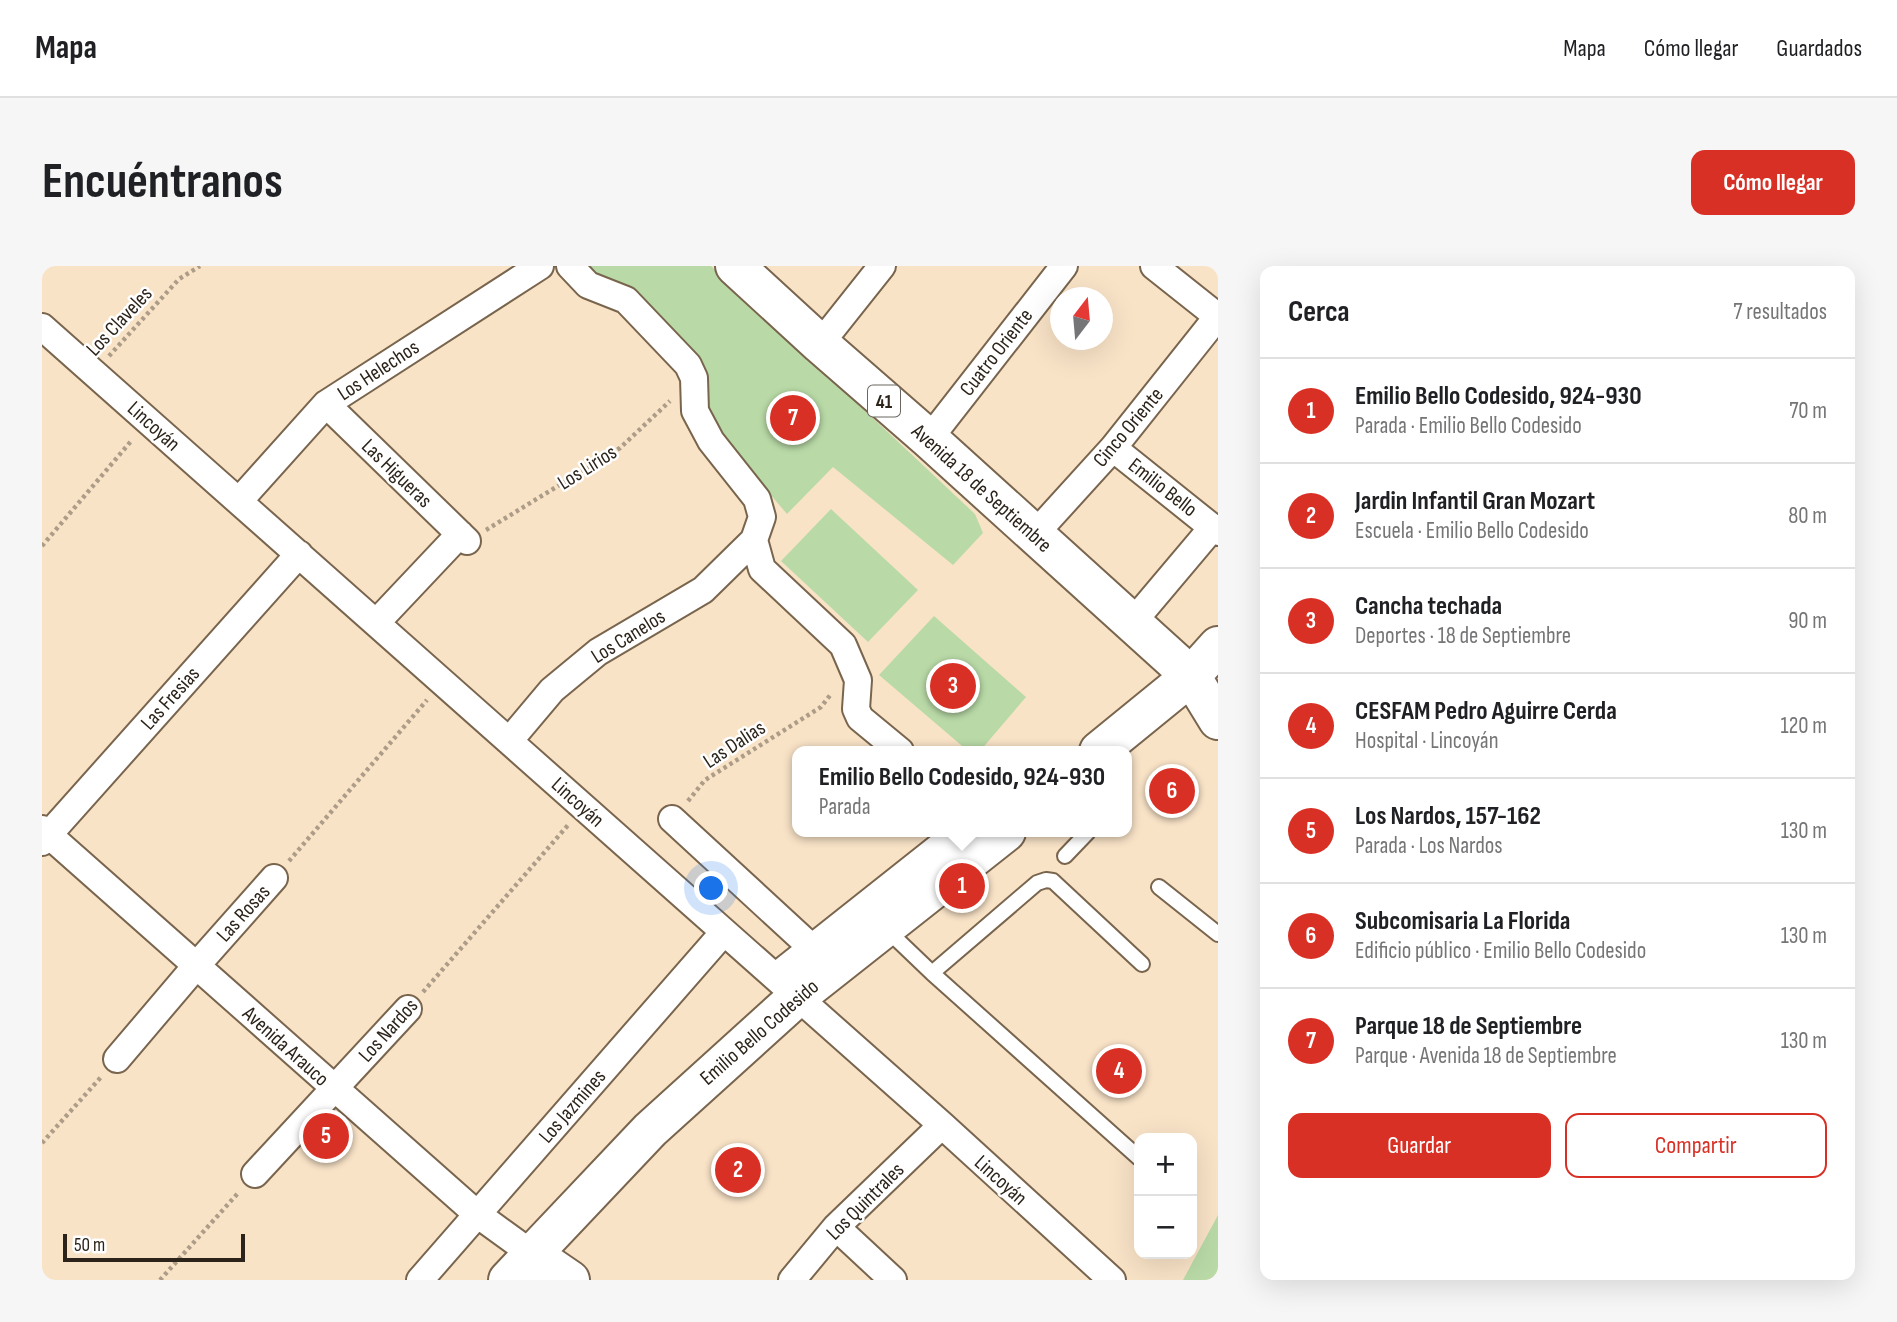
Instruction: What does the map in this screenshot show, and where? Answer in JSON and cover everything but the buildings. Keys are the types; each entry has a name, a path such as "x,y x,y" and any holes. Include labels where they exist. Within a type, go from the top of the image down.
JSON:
{"street":[{"name":"Los Helechos","path":"239,501 326,404 540,266"},
{"path":"570,266 588,285 626,300 688,365 694,378 695,411 711,441 757,499 762,517 754,540 762,569 843,645 858,680 856,709 860,718 894,746"},
{"name":"Avenida 18 de Septiembre","path":"735,266 1191,676 1218,720"},
{"path":"820,344 882,266"},
{"name":"Cuatro Oriente","path":"929,439 1064,266"},
{"path":"1154,266 1218,316"},
{"name":"Cinco Oriente","path":"1034,535 1113,448 1218,316"},
{"name":"Lincoyán","path":"42,327 942,1125 1112,1280"},
{"name":"Las Higueras","path":"326,404 464,537"},
{"name":"Emilio Bello","path":"1113,448 1215,530 1132,622"},
{"path":"376,623 464,537"},
{"name":"Los Canelos","path":"509,741 552,690 598,652 703,590 754,540"},
{"name":"Las Fresias","path":"44,835 299,554"},
{"path":"1105,746 1191,676 1218,646"},
{"path":"672,819 811,947"},
{"name":"Avenida Arauco","path":"44,835 477,1214 520,1267 570,1280"},
{"path":"786,987 811,947 952,837"},
{"name":"Emilio Bello Codesido","path":"520,1267 786,987 884,928 997,837"},
{"name":"Las Rosas","path":"117,1059 274,878"},
{"name":"Los Jazmines","path":"420,1280 724,932"},
{"name":"Los Nardos","path":"255,1174 408,1009"},
{"name":"Los Quintrales","path":"792,1280 836,1227 942,1125"},
{"path":"836,1227 892,1280"}],"lane":[{"path":"1065,856 1083,837"},
{"path":"932,973 1037,883 1046,880 1053,881 1142,964"},
{"path":"1159,887 1218,934"},
{"path":"884,928 1134,1154"}],"path":[{"name":"Los Claveles","path":"93,372 179,279 200,266"},
{"name":"Los Lirios","path":"464,537 620,448 694,378"},
{"path":"42,546 148,421"},
{"name":"Las Dalias","path":"672,819 705,780 821,707 853,666"},
{"name":"Las Rosas","path":"274,878 443,682"},
{"name":"Los Nardos","path":"408,1009 583,807"},
{"path":"42,1143 117,1059"},
{"path":"160,1280 255,1174"}],"green space":[{"path":"582,266 711,266 975,514 983,533 953,565 833,467 787,514 723,439 703,397 590,278"},
{"path":"831,509 918,590 868,642 781,561"},
{"path":"934,616 1026,697 984,746 962,746 879,675"},
{"path":"1218,1215 1218,1280 1183,1280 1194,1259 1197,1259 1197,1254"}],"place":[{"name":"Parque 18 de Septiembre","path":"793,418"},
{"name":"Cancha techada","path":"953,686"},
{"name":"Subcomisaria La Florida","path":"1172,791"},
{"name":"Emilio Bello Codesido, 924-930","path":"962,886"},
{"name":"CESFAM Pedro Aguirre Cerda","path":"1119,1071"},
{"name":"Los Nardos, 157-162","path":"326,1136"},
{"name":"Jardin Infantil Gran Mozart","path":"738,1170"}]}
